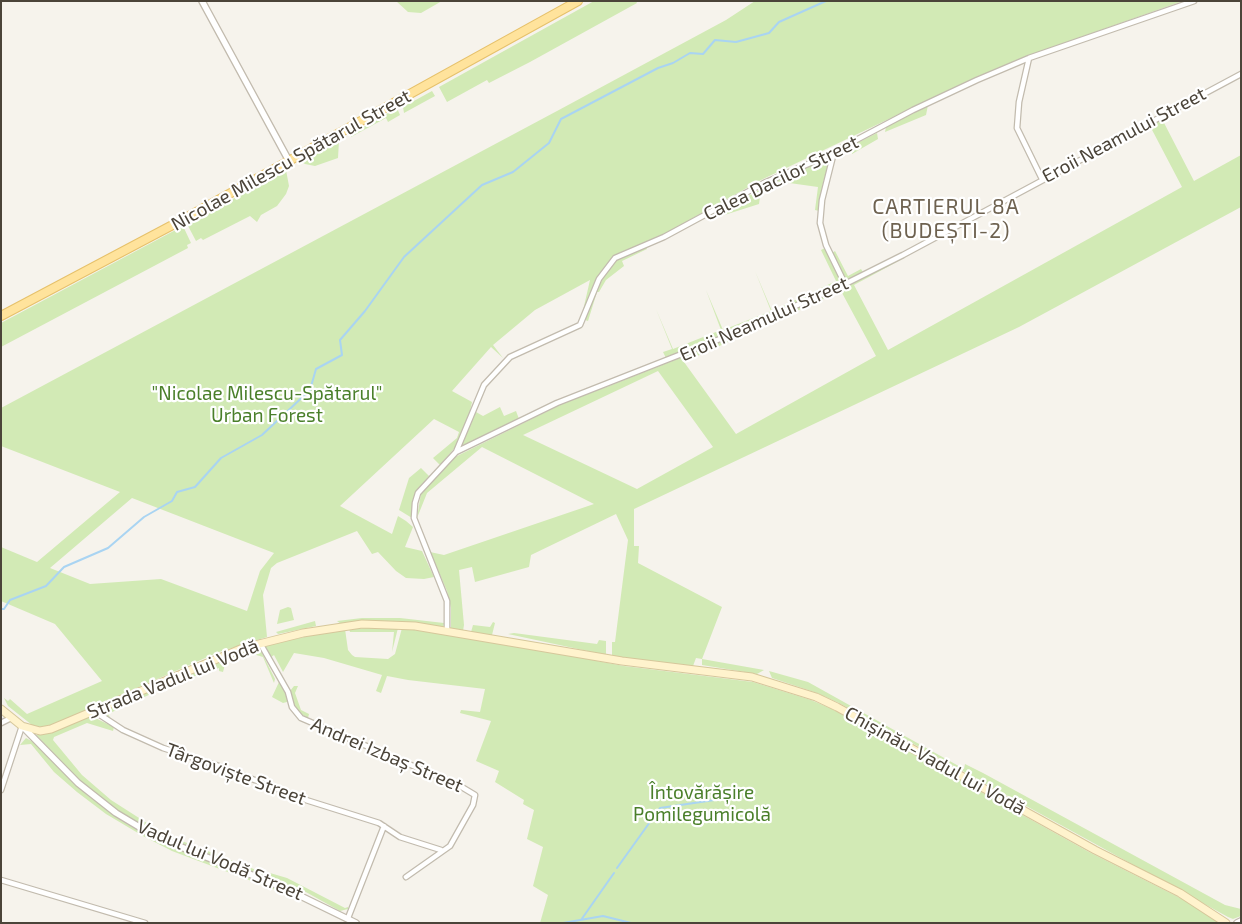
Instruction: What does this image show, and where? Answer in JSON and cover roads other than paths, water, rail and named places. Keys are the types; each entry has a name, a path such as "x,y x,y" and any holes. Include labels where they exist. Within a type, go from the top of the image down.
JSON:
{"main road":[{"name":"Nicolae Milescu Spătarul Street","path":"1,316 72,280 578,1"},
{"name":"Strada Vadul lui Vodă","path":"22,726 40,730 51,729 220,656 260,643 303,633 355,625 401,625 448,631 622,661"},
{"name":"Chișinău-Vadul lui Vodă","path":"622,661 752,678 816,697 1095,850 1180,893 1226,923"},
{"name":"Vadul lui Vodă Street","path":"1,709 22,726"}],"street":[{"path":"202,1 289,161"},
{"name":"Calea Dacilor Street","path":"456,452 484,385 510,357 580,325 599,279 615,258 664,237 764,183 834,152 931,101 1029,58 1194,1"},
{"path":"1029,58 1019,102 1017,128 1042,179"},
{"name":"Eroii Neamului Street","path":"448,631 447,601 414,518 418,493 456,452 557,403 725,338 845,284 903,255 1241,74"},
{"path":"834,152 822,200 822,232 845,284"},
{"name":"Andrei Izbaș Street","path":"260,643 288,692 292,707 301,718 473,792 475,800 450,846 441,850 406,877"},
{"name":"Târgoviște Street","path":"94,711 110,724 163,748 216,765 306,800 384,826 400,837 441,850"},
{"path":"1,723 11,718"},
{"path":"1,790 22,726"},
{"name":"Vadul lui Vodă Street","path":"22,726 78,783 124,818 156,837 282,886 356,923"},
{"path":"348,918 384,826"},
{"path":"1,880 145,923"},
{"path":"1237,923 1241,921"}],"waterway":[{"path":"1,609 4,609 10,600 46,586 64,567 108,548 144,517 172,501 177,492 195,487 221,458 262,435 310,390 316,369 342,355 340,340 365,311 404,257 482,185 513,172 549,143 561,119 690,53 703,54 715,40 736,42 769,33 779,22 826,1"},
{"path":"617,868 660,808 728,798"},
{"path":"581,920 614,873"},
{"path":"563,923 603,916 631,923"}],"district":[{"name":"CARTIERUL 8A (BUDEȘTI-2)","path":"946,219"}],"park label":[{"name":"\"Nicolae Milescu-Spătarul\" Urban Forest","path":"267,405"},
{"name":"Întovărășire Pomilegumicolă","path":"702,804"}]}
